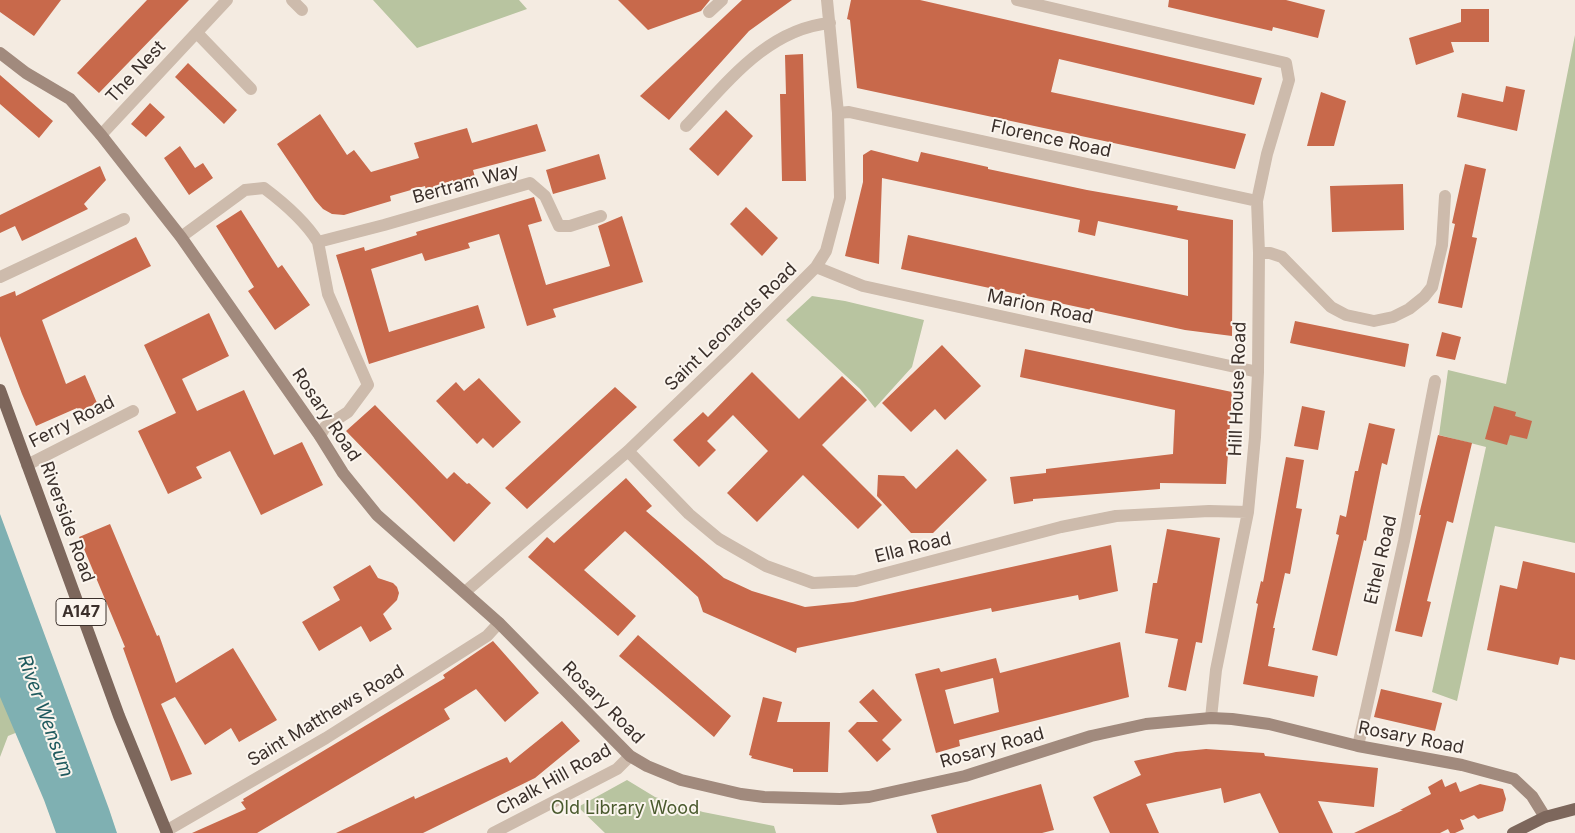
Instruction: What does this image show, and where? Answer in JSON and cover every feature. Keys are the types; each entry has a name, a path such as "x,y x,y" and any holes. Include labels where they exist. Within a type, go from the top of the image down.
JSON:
{"main road":[{"name":"Riverside Road","path":"0,390 120,716 166,832"},
{"path":"1513,833 1545,817 1575,809"}],"street":[{"name":"The Nest","path":"101,135 227,0"},
{"path":"292,0 302,10"},
{"path":"709,12 722,0"},
{"name":"Saint Leonards Road","path":"466,592 628,451 732,352 816,267 826,251 840,198 838,113 828,0"},
{"name":"Hill House Road","path":"1017,0 1286,63 1289,80 1267,154 1258,201 1258,372 1255,437 1248,512 1216,670 1211,718"},
{"path":"686,126 749,60 770,44 789,33 817,24 830,23"},
{"path":"197,33 252,89"},
{"name":"Rosary Road","path":"0,53 26,73 70,99 101,135 181,237 320,436 343,473 377,515 500,623 630,756 647,766 681,780 741,794 764,797 840,799 869,797 965,776 1091,736 1146,724 1211,718 1269,724 1358,746 1462,765 1514,779 1532,796 1545,817"},
{"name":"Florence Road","path":"838,113 849,112 1258,201"},
{"name":"Bertram Way","path":"318,242 530,183 546,196 559,226 570,226 601,216"},
{"path":"181,237 245,190 264,188 310,229 318,242 328,294 368,385 348,412 325,426 320,436"},
{"path":"1259,253 1270,253 1282,257 1331,307 1346,315 1374,321 1393,317 1409,309 1424,297 1432,287 1442,244 1445,196"},
{"path":"0,277 124,219"},
{"name":"Marion Road","path":"816,267 863,286 913,298 1258,372"},
{"name":"Ethel Road","path":"1358,746 1404,541 1435,381"},
{"name":"Ferry Road","path":"27,465 133,411"},
{"name":"Ella Road","path":"628,451 689,514 719,539 766,566 813,583 856,581 1061,527 1116,516 1210,511 1248,512"},
{"name":"Saint Matthews Road","path":"166,832 334,733 487,636 500,623"},
{"name":"Chalk Hill Road","path":"493,833 617,769 630,756"}],"green space":[{"path":"373,0 519,0 527,9 417,48"},
{"path":"1575,35 1575,543 1495,526 1457,701 1432,692 1486,447 1439,435 1448,370 1506,384"},
{"path":"812,296 845,301 924,320 912,367 875,408 860,389 786,320"},
{"path":"0,663 35,725 8,736 0,757"},
{"name":"Old Library Wood","path":"627,780 655,797 703,812 774,826 776,833 605,833 578,807"}],"water":[{"name":"River Wensum","path":"0,514 117,833 56,833 0,697"}],"building":[{"path":"0,0 61,0 34,36 0,12"},
{"path":"147,0 189,0 99,93 77,73"},
{"path":"618,0 710,0 701,11 648,30"},
{"path":"742,0 792,0 749,31 669,120 640,96"},
{"path":"851,0 920,0 1262,78 1254,105 1059,59 1051,92 1246,134 1235,169 857,88 850,20 847,19"},
{"path":"1169,0 1286,0 1325,10 1318,38 1273,27 1272,31 1168,7"},
{"path":"1461,9 1489,9 1489,42 1451,42 1454,52 1416,65 1409,38 1461,22"},
{"path":"803,54 806,181 782,181 780,94 786,94 785,55"},
{"path":"188,63 237,110 224,124 175,77"},
{"path":"0,75 53,121 39,138 0,104"},
{"path":"1506,86 1525,90 1517,131 1457,117 1462,93 1503,102"},
{"path":"1321,92 1346,101 1334,146 1307,146"},
{"path":"150,103 165,117 146,137 131,124"},
{"path":"726,110 753,136 718,176 689,149"},
{"path":"320,114 347,155 354,150 371,172 419,158 414,143 467,128 472,143 537,124 546,151 473,170 476,181 455,187 453,180 426,190 425,186 390,196 391,201 344,215 332,214 323,209 315,200 277,144"},
{"path":"180,146 195,168 203,163 213,178 189,195 164,158"},
{"path":"871,150 918,162 921,152 988,167 988,169 1087,190 1178,206 1177,210 1233,220 1232,336 1185,330 901,269 908,235 1188,296 1188,240 1098,221 1095,236 1078,232 1080,220 882,178 879,264 845,256 863,182 863,155"},
{"path":"599,154 606,179 553,194 546,170"},
{"path":"1465,164 1486,169 1472,237 1477,238 1462,308 1438,303 1455,224 1452,223"},
{"path":"100,166 106,180 84,204 88,209 22,241 15,226 0,233 0,215"},
{"path":"1403,184 1404,230 1332,232 1330,186"},
{"path":"534,197 542,221 528,225 546,285 610,266 598,226 622,216 643,282 553,309 556,317 527,326 499,234 468,243 470,248 425,261 422,253 371,269 389,332 478,305 485,328 369,364 336,255 364,247 365,251 417,235 416,232"},
{"path":"746,207 778,238 762,256 730,224"},
{"path":"241,210 278,268 282,265 310,305 275,330 248,291 254,287 216,226"},
{"path":"136,237 151,266 42,320 66,384 85,375 97,403 79,412 77,408 36,426 0,336 0,297 15,291 16,296"},
{"path":"209,313 229,356 182,379 197,411 244,390 274,455 302,442 323,485 261,515 230,451 196,467 202,478 168,494 138,431 176,413 144,345"},
{"path":"1295,321 1409,344 1405,367 1290,343"},
{"path":"1442,332 1461,337 1455,360 1436,356"},
{"path":"942,345 981,386 945,420 935,409 911,432 882,403"},
{"path":"1025,349 1232,392 1226,484 1160,483 1160,489 1033,499 1033,501 1014,504 1010,477 1046,473 1046,469 1173,454 1175,410 1020,377"},
{"path":"752,372 799,419 842,376 867,400 822,445 882,505 858,529 803,475 757,522 727,493 768,451 733,415 707,441 716,450 699,467 673,440 703,412 708,417"},
{"path":"479,378 521,422 493,448 483,438 477,444 436,401 456,382 464,391"},
{"path":"615,387 637,407 527,509 505,488"},
{"path":"375,405 447,479 454,472 491,503 454,542 346,431"},
{"path":"1302,406 1325,411 1318,450 1294,446"},
{"path":"1494,406 1516,412 1515,416 1532,421 1527,439 1510,435 1507,445 1485,439"},
{"path":"1369,423 1395,429 1387,465 1382,463 1366,541 1364,540 1337,656 1312,650 1339,535 1336,534 1340,515 1346,517 1355,471 1358,471"},
{"path":"1438,435 1472,443 1453,523 1447,521 1427,601 1431,602 1422,637 1395,631"},
{"path":"957,449 987,480 933,533 911,533 877,496 878,475 904,476 916,489"},
{"path":"1286,457 1304,460 1296,508 1302,509 1290,574 1285,573 1273,628 1275,628 1268,666 1318,676 1314,697 1243,684 1258,604 1256,603 1261,581 1263,582"},
{"path":"626,478 652,506 646,511 724,578 752,591 805,607 853,602 1111,545 1118,591 1079,600 1078,595 992,612 991,608 797,648 796,653 703,612 698,597 625,531 584,570 636,616 618,636 528,557 547,537 554,543"},
{"path":"110,524 157,636 159,635 176,683 233,648 277,720 239,742 231,728 205,745 175,697 161,704 192,774 171,781 123,648 125,647 79,537"},
{"path":"1167,529 1220,538 1202,643 1196,642 1186,691 1168,687 1178,639 1145,633 1153,583 1157,583"},
{"path":"1523,561 1575,573 1575,660 1560,657 1558,665 1487,650 1500,585 1517,589"},
{"path":"370,565 378,578 393,583 397,587 399,593 397,600 383,614 392,629 370,642 361,626 319,651 302,622 340,600 333,587"},
{"path":"638,635 731,716 714,737 619,656"},
{"path":"493,641 539,693 505,722 476,689 444,709 450,719 257,833 192,833 246,809 241,802 244,801 243,799 445,678 443,675"},
{"path":"1120,642 1129,697 959,740 960,746 936,753 915,674 939,668 941,672 996,658 1000,673","holes":["993,678 999,712 954,724 945,690"]},
{"path":"873,689 902,720 882,740 891,749 877,762 848,731 857,722 878,722 859,702"},
{"path":"1381,689 1442,703 1435,731 1374,717"},
{"path":"763,697 782,702 777,722 830,722 828,772 793,772 793,769 751,758 752,756 749,755"},
{"path":"562,721 580,741 535,778 423,833 336,833 414,796 415,799 507,757 510,763"},
{"path":"1206,749 1264,753 1265,756 1378,768 1374,807 1318,801 1333,833 1279,833 1260,793 1224,803 1221,788 1146,804 1159,833 1110,833 1093,797 1141,775 1134,761 1176,752"},
{"path":"1442,779 1445,787 1456,782 1460,792 1480,784 1503,789 1506,799 1503,811 1478,819 1474,815 1463,820 1460,819 1464,829 1455,833 1450,833 1448,829 1440,833 1354,833 1403,810 1400,810 1431,794 1428,787"},
{"path":"1041,784 1054,830 1042,833 937,833 931,815"}]}
